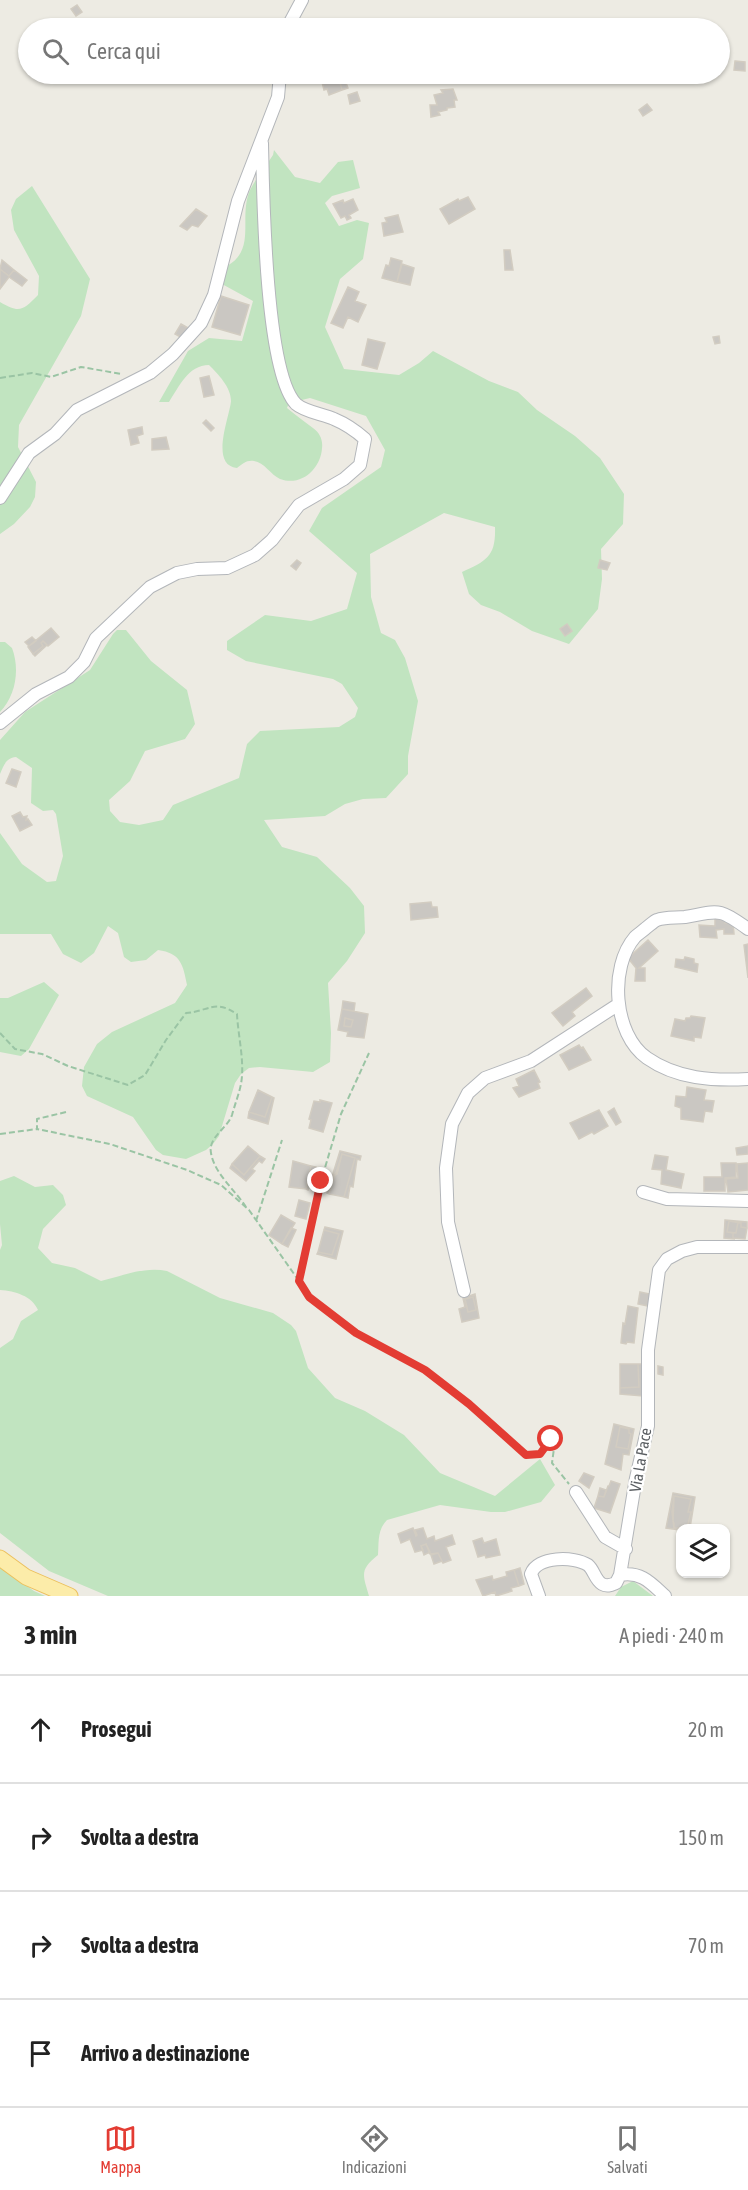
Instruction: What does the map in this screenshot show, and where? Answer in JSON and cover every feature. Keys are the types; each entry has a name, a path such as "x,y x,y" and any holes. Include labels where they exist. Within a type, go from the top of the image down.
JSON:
{"main road":[{"path":"0,1558 26,1577 70,1596"}],"street":[{"path":"292,18 302,0"},
{"path":"0,498 30,453 55,434 77,410 150,373 173,354 201,323 214,296 238,201 278,97 279,84"},
{"path":"0,723 36,694 69,677 84,662 96,638 150,587 177,573 197,569 226,568 255,555 272,540 299,505 344,479 360,465 365,439 354,429 335,419 298,406 283,381 272,313 264,235 261,143"},
{"path":"748,929 730,917 714,911 657,920 635,937 624,957 618,983 621,1020 631,1043 646,1058 691,1078 723,1081 748,1079"},
{"path":"464,1291 448,1222 446,1168 452,1124 468,1093 485,1078 531,1061 619,1004"},
{"path":"643,1192 668,1199 748,1201"},
{"name":"Via La Pace","path":"620,1575 636,1478 648,1426 648,1350 659,1270 667,1259 682,1251 697,1247 748,1247"},
{"path":"576,1492 605,1537 626,1549"},
{"path":"539,1596 531,1574 536,1565 548,1561 580,1562 589,1566 601,1583 606,1586 616,1583 620,1575 636,1574 647,1579 665,1596"}],"path":[{"path":"0,378 32,373 51,377 81,367 140,378"},
{"path":"0,1033 15,1049 42,1054 68,1066 128,1085 135,1083 145,1075 186,1013 199,1012 213,1006 226,1007 237,1014 241,1049 241,1082 230,1122 213,1139 210,1151 215,1169 236,1190 309,1297 356,1333 425,1370 469,1404 526,1455 540,1454 551,1439 555,1441 552,1463 576,1492"},
{"path":"299,1281 321,1181 341,1114 369,1053"},
{"path":"37,1129 37,1119 66,1112"},
{"path":"0,1134 37,1129 110,1144 187,1170 221,1185 249,1210"},
{"path":"256,1221 282,1140"}],"green space":[{"path":"274,150 295,177 320,183 338,162 353,160 360,188 332,196 325,203 339,226 357,220 369,223 363,259 340,279 325,327 344,369 399,375 433,351 489,381 518,392 537,410 575,436 600,458 624,494 623,524 601,549 602,579 598,609 569,644 532,631 500,612 481,605 469,594 462,572 484,561 492,551 495,527 444,513 370,554 371,597 381,633 395,640 405,658 418,701 408,756 408,774 386,798 363,799 345,804 325,816 264,820 282,847 317,857 350,888 364,906 365,933 347,961 328,983 330,1062 313,1072 249,1068 235,1083 219,1136 206,1150 186,1159 163,1155 156,1150 133,1117 87,1096 82,1086 84,1067 97,1044 112,1032 175,1003 187,985 180,961 172,954 158,950 146,960 131,962 124,957 118,933 108,926 94,953 81,963 63,954 51,934 0,934 0,833 22,864 47,882 56,881 63,856 56,814 53,810 43,811 31,803 32,768 16,757 8,760 0,774 0,740 25,712 90,670 117,630 126,630 151,661 187,690 195,724 185,739 145,751 130,781 109,800 110,811 120,822 139,825 163,820 173,805 239,778 247,744 260,731 339,727 355,717 358,708 342,684 333,679 246,661 227,650 227,641 265,615 311,621 347,609 357,573 309,531 322,508 381,467 385,450 366,416 310,398 289,403 287,408 318,432 322,445 321,455 314,469 303,478 288,481 280,479 258,462 247,462 237,468 229,465 224,458 223,439 231,401 229,391 223,381 209,365 190,373 169,402 159,402 188,351 209,338 242,341 253,301 222,284 227,266 242,251 250,190"},
{"path":"32,186 90,279 81,316 19,425 18,447 36,482 35,497 30,507 14,524 0,534 0,302 12,308 21,309 38,295 39,276 14,230 11,210 16,199"},
{"path":"0,642 5,642 12,648 16,673 10,698 0,712"},
{"path":"44,982 59,995 29,1049 21,1056 0,1052 0,998 8,998"},
{"path":"14,1176 35,1187 53,1185 63,1195 66,1205 43,1229 38,1248 52,1263 75,1268 101,1281 142,1271 167,1271 220,1298 273,1313 296,1331 308,1368 335,1398 365,1411 404,1435 440,1473 495,1496 540,1459 555,1485 541,1502 505,1512 440,1505 387,1520 380,1532 378,1555 364,1573 369,1596 108,1596 49,1571 0,1533 0,1348 13,1339 21,1321 38,1310 32,1301 22,1295 0,1290 2,1245 0,1181"},
{"path":"0,1567 34,1591 45,1596 0,1596"},
{"path":"633,1581 653,1596 615,1596 621,1587"}],"building":[{"path":"77,5 82,12 76,16 71,9"},
{"path":"735,61 745,62 745,71 734,70"},
{"path":"322,84 340,84 342,90 329,95 327,89 324,90"},
{"path":"340,84 346,84 348,88 342,90"},
{"path":"453,89 457,100 454,100 455,107 447,108 447,110 438,112 440,115 431,117 430,105 437,105 434,95 443,93 441,90"},
{"path":"357,92 360,101 350,104 348,95"},
{"path":"647,104 652,110 643,116 639,110"},
{"path":"468,197 475,209 449,224 440,209 458,199 459,201"},
{"path":"353,199 358,210 349,215 351,218 347,220 345,216 341,218 333,204"},
{"path":"196,209 207,216 198,227 192,225 187,230 180,226"},
{"path":"398,215 403,232 384,236 382,223 387,222 385,218"},
{"path":"504,250 510,250 513,270 505,270"},
{"path":"391,258 402,261 397,282 382,278"},
{"path":"2,260 14,270 9,276 0,269"},
{"path":"402,264 414,268 410,285 397,282"},
{"path":"0,269 9,276 14,270 27,280 22,286 9,277 0,289"},
{"path":"348,287 359,292 355,301 366,305 358,322 348,317 343,328 331,323"},
{"path":"221,296 249,305 240,335 212,327"},
{"path":"181,324 190,329 184,339 175,334"},
{"path":"719,336 720,343 715,344 713,337"},
{"path":"368,339 385,343 377,369 362,365"},
{"path":"209,376 214,395 204,397 200,378"},
{"path":"206,420 214,428 211,431 203,423"},
{"path":"142,427 143,434 137,436 139,443 131,445 128,430"},
{"path":"166,437 169,449 152,450 152,439"},
{"path":"297,560 301,563 296,570 291,566"},
{"path":"600,560 610,563 607,570 598,568"},
{"path":"567,624 572,631 565,636 560,629"},
{"path":"51,628 59,637 48,646 43,641 41,643 43,646 33,654 28,647"},
{"path":"32,637 36,641 29,646 25,642"},
{"path":"43,641 47,645 35,656 33,654 43,646 41,643"},
{"path":"12,769 21,772 16,787 6,783"},
{"path":"20,812 23,817 27,816 26,820 28,819 32,825 20,831 12,816"},
{"path":"431,902 432,907 437,907 438,917 411,920 410,904"},
{"path":"725,918 725,923 733,923 734,934 724,934 724,929 716,930 717,938 700,937 699,925 715,926 715,919"},
{"path":"648,940 658,951 639,968 645,968 645,981 635,981 636,968 628,958"},
{"path":"748,944 748,978 744,945"},
{"path":"685,957 694,959 694,963 698,964 697,972 675,967 676,959 684,960"},
{"path":"586,988 592,996 572,1012 575,1016 563,1026 552,1013"},
{"path":"343,1001 355,1003 354,1011 342,1009"},
{"path":"342,1009 368,1014 364,1038 347,1036 348,1032 338,1030","holes":["345,1018 353,1020 351,1027 344,1026"]},
{"path":"691,1016 705,1018 701,1038 694,1037 694,1041 671,1036 675,1019 685,1021"},
{"path":"345,1018 353,1020 351,1027 344,1026"},
{"path":"579,1045 583,1047 591,1060 569,1070 560,1055"},
{"path":"534,1070 540,1082 538,1083 540,1088 519,1097 513,1088 519,1086 516,1079"},
{"path":"687,1087 706,1090 704,1100 714,1101 712,1112 705,1111 703,1122 681,1119 681,1108 675,1106 676,1096 686,1097"},
{"path":"258,1090 272,1097 265,1117 249,1112"},
{"path":"272,1097 274,1098 268,1124 248,1118 249,1112 265,1117"},
{"path":"320,1100 332,1103 323,1132 309,1128 314,1101 320,1102"},
{"path":"614,1108 621,1122 616,1125 608,1112"},
{"path":"599,1110 608,1126 579,1139 570,1123"},
{"path":"248,1146 260,1156 244,1175 232,1164"},
{"path":"748,1146 748,1154 737,1155 736,1148"},
{"path":"340,1151 361,1156 360,1160 357,1159 353,1187 350,1186 348,1198 344,1197 355,1158 342,1154 337,1174 334,1173 329,1194 327,1193"},
{"path":"342,1154 355,1158 344,1197 329,1194"},
{"path":"655,1155 668,1157 666,1170 684,1174 681,1188 661,1184 662,1170 652,1169"},
{"path":"260,1156 265,1159 262,1163 259,1161 252,1169 255,1171 246,1181 230,1168 232,1164 244,1175"},
{"path":"293,1161 311,1166 306,1189 289,1187"},
{"path":"721,1163 736,1163 736,1177 725,1178 725,1191 704,1191 704,1177 722,1177"},
{"path":"748,1163 748,1190 728,1192 726,1179 738,1178 737,1164"},
{"path":"311,1166 316,1167 308,1190 306,1189"},
{"path":"299,1200 310,1203 306,1219 295,1216"},
{"path":"281,1215 295,1223 282,1244 269,1235"},
{"path":"725,1220 747,1222 747,1228 741,1227 741,1223 729,1221 727,1232 733,1233 735,1239 724,1238"},
{"path":"729,1221 738,1222 736,1233 727,1232"},
{"path":"738,1222 741,1223 741,1227 747,1228 745,1239 733,1238"},
{"path":"325,1227 343,1231 336,1259 317,1254 318,1252 332,1255 339,1234 324,1230"},
{"path":"291,1228 296,1230 288,1247 282,1244"},
{"path":"324,1230 339,1234 332,1255 318,1252"},
{"path":"640,1292 650,1294 648,1306 638,1304"},
{"path":"475,1294 479,1318 462,1322 459,1309 465,1307 463,1298","holes":["473,1297 476,1310 468,1312 465,1299"]},
{"path":"473,1297 476,1310 468,1312 465,1299"},
{"path":"628,1306 638,1308 634,1343 627,1342 626,1344 621,1343"},
{"path":"620,1364 638,1364 639,1387 620,1388"},
{"path":"638,1364 643,1364 643,1396 620,1394 620,1388 639,1387"},
{"path":"658,1366 663,1367 663,1375 658,1374"},
{"path":"614,1424 634,1429 629,1455 623,1454 621,1470 605,1464","holes":["620,1427 629,1429 631,1434 628,1449 616,1447"]},
{"path":"620,1427 629,1429 631,1434 628,1449 616,1447"},
{"path":"584,1473 594,1477 589,1488 579,1481"},
{"path":"611,1481 620,1484 610,1513 594,1508 598,1496 604,1497"},
{"path":"600,1488 606,1490 604,1497 598,1496"},
{"path":"673,1493 695,1497 691,1524 688,1524 691,1499 674,1496 673,1522 676,1529 666,1528"},
{"path":"674,1496 691,1499 688,1524 676,1524 674,1528 672,1512"},
{"path":"413,1528 416,1536 415,1530 423,1528 427,1539 434,1536 435,1541 452,1535 455,1544 446,1547 451,1560 443,1563 438,1553 430,1554 426,1544 421,1546 423,1550 415,1552 410,1539 401,1543 398,1534"},
{"path":"482,1538 484,1543 496,1539 500,1555 478,1557 473,1541"},
{"path":"426,1544 430,1552 424,1555 421,1546"},
{"path":"438,1553 442,1561 434,1564 431,1555"},
{"path":"520,1568 524,1584 519,1586 514,1570"},
{"path":"514,1570 519,1586 496,1596 495,1592 483,1596 476,1580 492,1576 493,1580 507,1576 506,1572"}],"route":[{"path":"321,1181 299,1281 309,1297 356,1333 425,1370 469,1404 526,1455 540,1454 551,1439"}]}
